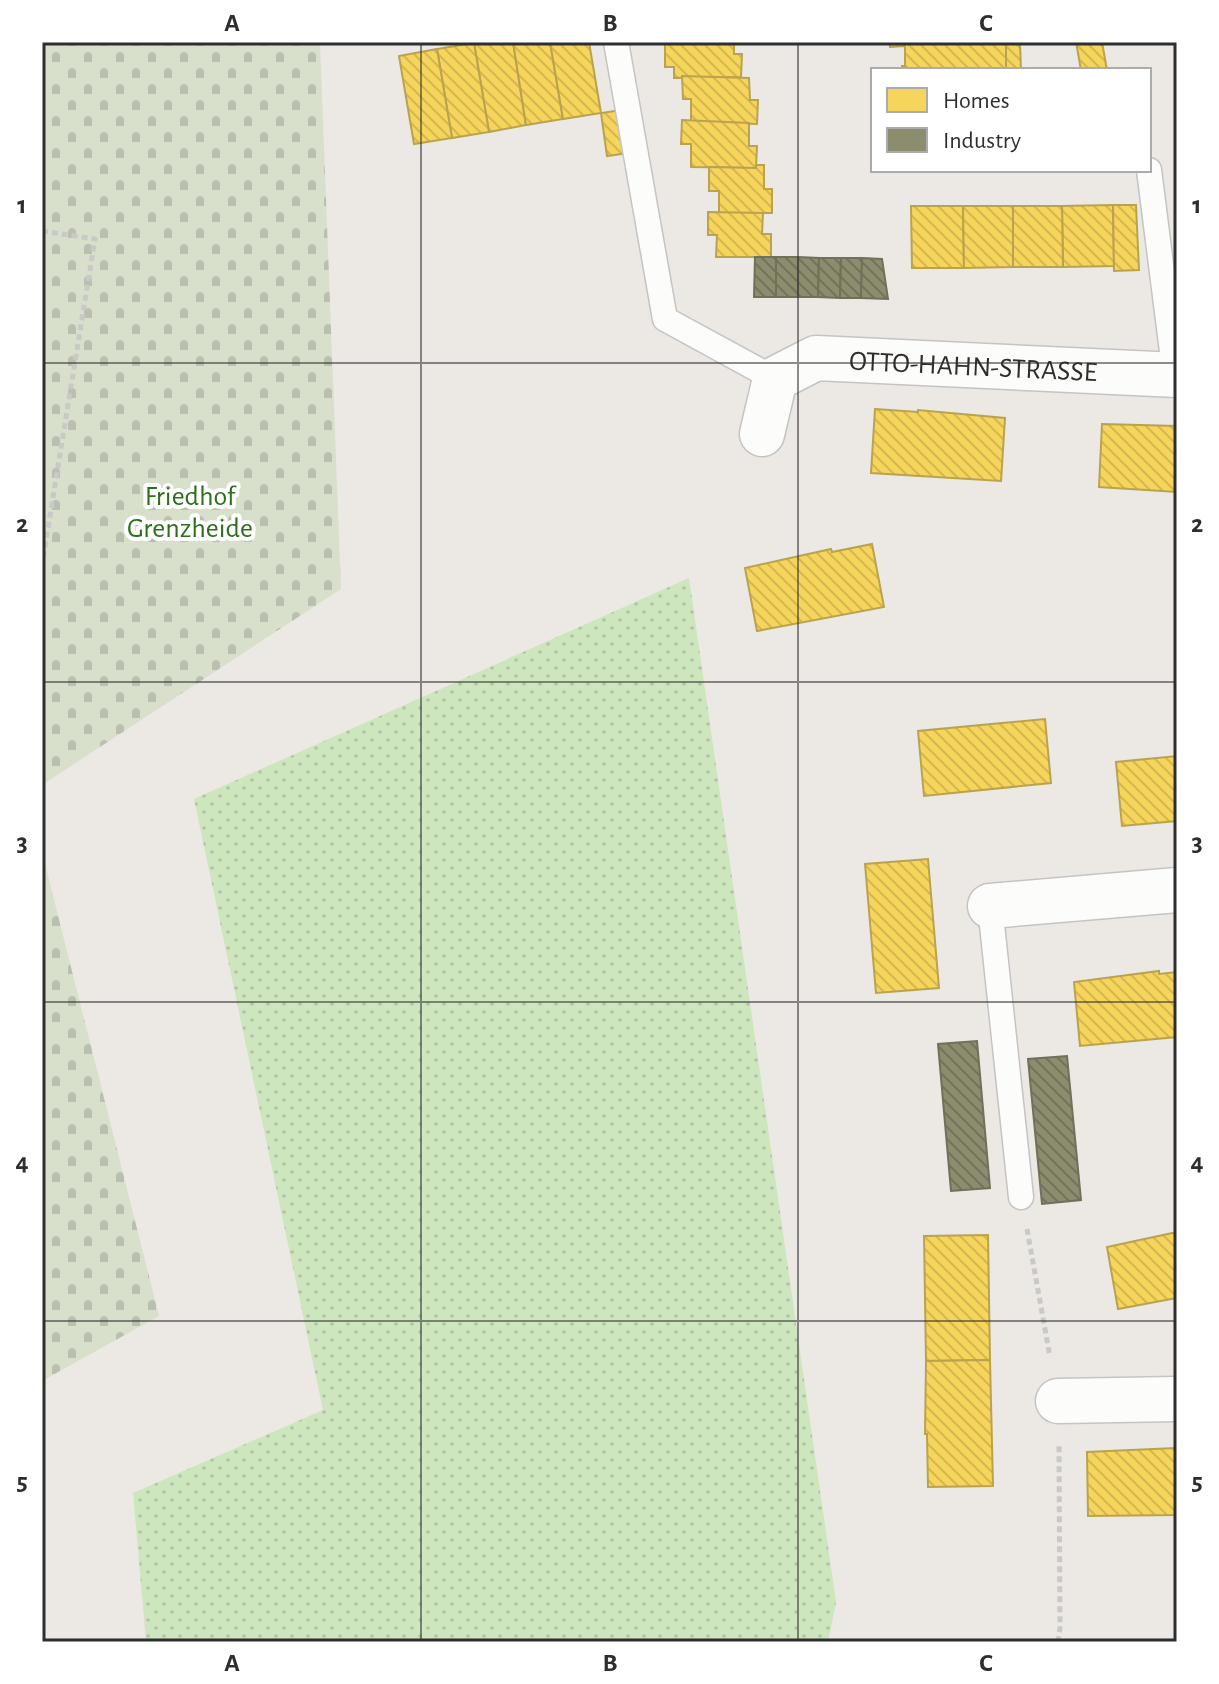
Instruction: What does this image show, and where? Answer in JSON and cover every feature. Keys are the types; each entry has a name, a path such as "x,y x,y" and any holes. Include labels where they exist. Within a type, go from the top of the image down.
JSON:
{"street":[{"name":"OTTO-HAHN-STRASSE","path":"775,379 816,358 1176,375"},
{"path":"762,434 775,379"},
{"path":"990,906 1177,890"},
{"path":"1058,1401 1177,1399"}],"lane":[{"path":"616,42 665,319 775,379"},
{"path":"1149,172 1176,375"},
{"path":"990,906 1021,1197"}],"path":[{"path":"42,231 95,239 42,565"}],"green space":[{"name":"Friedhof Grenzheide","path":"42,42 320,42 341,589 42,785"},
{"path":"689,578 836,1602 828,1642 146,1642 133,1493 323,1410 194,799"},
{"path":"42,852 159,1316 42,1381"}],"building: Homes":[{"path":"513,42 526,125 489,132 474,43"},
{"path":"513,42 550,42 563,119 526,125"},
{"path":"550,42 589,42 601,113 563,119"},
{"path":"665,42 734,42 734,54 742,54 741,77 674,78 674,67 665,67"},
{"path":"890,42 1006,42 1006,68 902,68 905,66 905,46 890,47"},
{"path":"1006,42 1020,43 1021,68 1006,68"},
{"path":"1076,42 1102,42 1107,68 1081,68"},
{"path":"474,43 489,132 452,138 437,49"},
{"path":"437,49 452,138 414,144 399,56"},
{"path":"682,76 749,78 750,100 758,100 757,124 691,122 691,99 683,99"},
{"path":"622,110 629,153 607,156 601,113"},
{"path":"682,120 749,123 749,146 757,146 756,168 691,167 691,144 681,144"},
{"path":"756,165 764,165 764,189 772,189 772,213 719,213 719,191 709,191 709,167 756,168"},
{"path":"1113,205 1114,266 1063,267 1062,206"},
{"path":"1113,205 1136,205 1139,270 1114,271"},
{"path":"911,206 963,206 964,268 912,268"},
{"path":"963,206 1013,206 1013,267 964,268"},
{"path":"1013,206 1062,206 1063,267 1013,267"},
{"path":"708,212 763,213 762,234 771,234 771,257 716,257 717,235 708,235"},
{"path":"875,409 1005,418 1001,481 871,473"},
{"path":"1102,424 1177,426 1177,492 1099,487"},
{"path":"872,544 884,607 757,631 745,568 831,549 832,552"},
{"path":"1045,719 1051,783 924,796 918,731"},
{"path":"1177,756 1177,821 1122,826 1116,762"},
{"path":"928,859 939,988 876,993 865,864"},
{"path":"1159,971 1159,974 1177,972 1177,1037 1080,1046 1074,982"},
{"path":"1177,1232 1177,1298 1118,1309 1107,1247"},
{"path":"988,1235 990,1360 926,1361 924,1236"},
{"path":"990,1360 993,1486 928,1487 926,1361"},
{"path":"1175,1448 1177,1515 1088,1516 1087,1452"}],"building: Industry":[{"path":"755,257 776,257 776,297 754,297"},
{"path":"776,257 798,257 798,297 776,297"},
{"path":"798,257 819,258 818,297 798,297"},
{"path":"819,258 841,258 840,298 818,297"},
{"path":"841,258 862,258 861,298 840,298"},
{"path":"862,258 882,259 888,299 861,298"},
{"path":"977,1041 990,1188 951,1191 938,1044"},
{"path":"1067,1056 1081,1200 1042,1204 1028,1059"}]}
